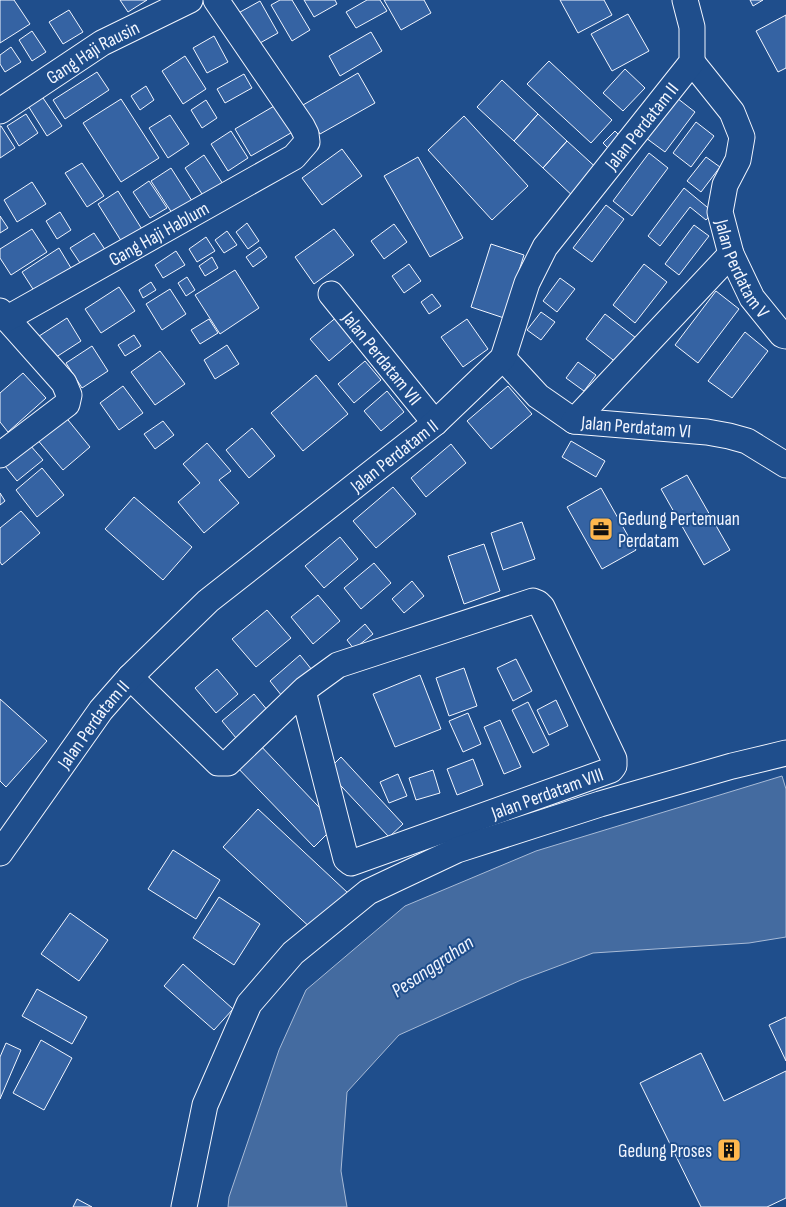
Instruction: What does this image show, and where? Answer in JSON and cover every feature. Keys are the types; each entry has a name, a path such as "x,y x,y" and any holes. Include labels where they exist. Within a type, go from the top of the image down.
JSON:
{"street":[{"name":"Gang Haji Rausin","path":"0,111 102,43 190,0"},
{"name":"Gang Haji Hablum","path":"3,315 294,157 307,142 302,126 216,0"},
{"path":"685,0 692,27 692,62"},
{"name":"Jalan Perdatam V","path":"692,62 732,112 742,137 738,160 726,185 720,212 731,254 752,298 782,334 786,336"},
{"name":"Jalan Perdatam II","path":"0,853 101,710 130,677 208,601 435,423 504,358 527,283 545,247 692,62"},
{"path":"574,421 731,254"},
{"name":"Jalan Perdatam VII","path":"331,294 435,423"},
{"path":"0,455 67,404 69,395 64,383 3,315"},
{"name":"Jalan Perdatam VI","path":"504,358 538,396 574,421 707,432 729,436 747,441 786,464"},
{"name":"Jalan Perdatam VIII","path":"130,677 218,763 225,764 304,691 338,665 533,601 538,602 542,607 614,760 614,766 611,770 351,863 346,860 304,691"},
{"path":"184,1207 205,1105 248,1004 293,953 368,892 457,850 600,804 732,766 786,753"}],"water":[{"name":"Pesanggrahan","path":"782,776 786,789 786,937 749,943 593,953 521,980 399,1035 347,1092 341,1171 347,1207 228,1207 229,1197 279,1050 306,990 405,906 536,851"}],"building":[{"path":"0,0 14,0 30,24 0,43"},
{"path":"120,0 147,0 128,12"},
{"path":"280,0 292,0 310,30 292,41 271,5"},
{"path":"304,0 335,0 337,4 314,17"},
{"path":"367,0 380,0 387,11 356,28 346,12"},
{"path":"384,0 424,0 431,13 401,30"},
{"path":"560,0 604,0 612,15 578,33"},
{"path":"750,0 763,0 753,6"},
{"path":"260,1 278,33 251,48 233,16"},
{"path":"69,10 83,32 63,44 49,22"},
{"path":"628,14 649,51 612,71 591,34"},
{"path":"786,15 786,68 778,72 756,31"},
{"path":"32,31 46,52 32,61 19,40"},
{"path":"371,32 382,51 340,76 329,56"},
{"path":"214,36 228,62 207,73 193,48"},
{"path":"11,47 21,62 5,72 0,64 0,55"},
{"path":"185,56 206,89 183,104 162,71"},
{"path":"549,61 612,120 591,143 527,84"},
{"path":"625,69 645,88 623,111 603,93"},
{"path":"97,72 109,90 65,119 53,100"},
{"path":"358,73 375,103 320,134 303,105"},
{"path":"244,74 252,88 225,103 217,89"},
{"path":"502,80 538,114 514,141 477,107"},
{"path":"146,86 154,100 140,110 131,96"},
{"path":"41,95 62,126 47,136 27,104"},
{"path":"677,98 695,112 665,152 646,138"},
{"path":"121,99 159,158 121,182 83,123"},
{"path":"206,100 217,118 202,128 191,110"},
{"path":"281,102 296,130 251,156 235,129"},
{"path":"26,114 38,133 19,146 7,126"},
{"path":"538,114 567,141 543,168 514,141"},
{"path":"170,115 189,144 168,158 149,128"},
{"path":"464,116 528,186 492,220 428,150"},
{"path":"696,122 714,136 691,167 673,153"},
{"path":"0,126 15,148 0,158"},
{"path":"231,131 248,158 228,171 211,144"},
{"path":"615,131 627,143 615,155 603,143"},
{"path":"567,141 601,172 576,199 543,168"},
{"path":"342,149 362,176 322,205 302,178"},
{"path":"649,153 668,168 632,216 613,201"},
{"path":"204,155 223,184 204,197 185,168"},
{"path":"418,157 463,238 430,257 384,176"},
{"path":"706,157 720,167 701,192 687,181"},
{"path":"82,163 104,196 87,207 65,173"},
{"path":"171,168 194,204 174,216 151,181"},
{"path":"149,181 167,208 150,218 133,192"},
{"path":"32,182 46,204 17,222 4,200"},
{"path":"684,188 713,212 706,220 690,207 660,246 648,236"},
{"path":"118,191 145,234 125,247 98,204"},
{"path":"606,205 624,219 592,262 573,248"},
{"path":"60,212 71,230 57,239 46,221"},
{"path":"0,216 8,228 0,233"},
{"path":"247,223 259,241 248,249 236,232"},
{"path":"394,224 407,242 384,259 371,241"},
{"path":"694,225 709,236 679,275 665,264"},
{"path":"32,229 47,252 11,275 0,258 0,249"},
{"path":"334,229 354,255 314,284 295,257"},
{"path":"227,231 237,245 224,253 215,240"},
{"path":"94,233 108,254 84,269 70,248"},
{"path":"206,237 215,251 197,262 189,249"},
{"path":"491,244 524,255 504,318 471,307"},
{"path":"260,247 267,257 253,267 246,257"},
{"path":"59,248 74,273 38,297 22,272"},
{"path":"176,251 185,265 163,278 155,265"},
{"path":"212,257 218,268 205,276 199,266"},
{"path":"409,264 421,281 404,293 392,276"},
{"path":"644,264 667,282 635,323 613,305"},
{"path":"235,270 259,308 220,334 195,295"},
{"path":"187,277 195,290 186,296 178,283"},
{"path":"560,278 575,289 557,312 543,301"},
{"path":"151,282 156,290 143,298 139,290"},
{"path":"119,287 135,311 101,333 85,309"},
{"path":"170,289 186,314 162,330 146,304"},
{"path":"716,291 739,309 698,363 675,345"},
{"path":"432,294 441,306 429,314 421,302"},
{"path":"541,312 555,322 541,340 527,330"},
{"path":"605,314 636,338 617,363 586,339"},
{"path":"338,316 356,338 329,361 310,339"},
{"path":"67,318 81,341 50,361 36,338"},
{"path":"209,319 218,333 200,344 191,330"},
{"path":"467,319 488,349 463,367 441,337"},
{"path":"745,332 768,351 732,398 708,381"},
{"path":"134,335 141,346 125,356 118,345"},
{"path":"227,345 239,364 215,379 204,360"},
{"path":"92,346 108,371 82,388 66,363"},
{"path":"160,351 185,384 155,405 131,372"},
{"path":"365,361 381,380 354,403 338,384"},
{"path":"578,362 596,375 584,391 566,378"},
{"path":"23,373 46,398 8,432 0,422 0,393"},
{"path":"316,375 348,414 303,451 271,413"},
{"path":"123,386 143,413 119,430 100,403"},
{"path":"508,386 532,414 491,449 467,421"},
{"path":"387,391 404,412 381,431 364,411"},
{"path":"64,415 90,447 63,470 36,438"},
{"path":"163,421 174,435 155,449 144,434"},
{"path":"252,428 275,456 249,478 226,450"},
{"path":"571,441 605,461 596,477 562,457"},
{"path":"207,443 231,471 219,480 239,503 204,533 178,502 200,483 183,464"},
{"path":"451,444 466,463 426,497 411,478"},
{"path":"30,445 43,460 17,481 5,466"},
{"path":"42,468 64,495 37,517 16,490"},
{"path":"687,475 730,550 704,565 661,489"},
{"path":"393,487 416,514 376,548 353,521"},
{"name":"Gedung Pertemuan Perdatam","path":"601,488 636,550 602,569 567,507"},
{"path":"0,493 5,501 0,505"},
{"path":"134,497 192,547 163,580 105,529"},
{"path":"21,511 40,533 2,565 0,562 0,528"},
{"path":"522,522 535,559 503,570 491,533"},
{"path":"340,537 358,559 324,588 305,566"},
{"path":"484,544 500,591 464,604 448,556"},
{"path":"374,563 391,583 361,609 344,588"},
{"path":"412,581 424,596 404,613 392,599"},
{"path":"318,595 340,621 313,644 291,617"},
{"path":"267,610 291,638 256,667 232,639"},
{"path":"365,624 373,634 354,649 347,640"},
{"path":"300,655 316,675 286,701 270,681"},
{"path":"516,659 532,691 513,701 497,668"},
{"path":"464,668 477,706 449,716 436,678"},
{"path":"217,669 238,694 216,713 195,688"},
{"path":"420,675 441,729 395,747 373,694"},
{"path":"254,694 273,717 241,744 222,721"},
{"path":"0,699 47,741 6,787 0,781"},
{"path":"556,700 568,726 549,735 537,710"},
{"path":"528,702 549,745 533,753 512,710"},
{"path":"468,713 481,744 463,752 449,721"},
{"path":"500,720 521,767 504,774 484,727"},
{"path":"257,742 336,825 314,847 234,764"},
{"path":"341,757 403,824 389,837 327,771"},
{"path":"473,759 483,785 457,795 447,769"},
{"path":"433,770 440,793 416,800 409,778"},
{"path":"398,774 407,796 389,803 380,782"},
{"path":"258,809 348,893 314,931 223,847"},
{"path":"173,850 220,880 196,919 148,889"},
{"path":"219,897 260,924 234,965 193,938"},
{"path":"70,913 108,940 79,981 41,954"},
{"path":"183,964 233,1009 214,1030 164,986"},
{"path":"37,989 87,1017 72,1044 22,1016"},
{"path":"786,1017 786,1061 769,1025"},
{"path":"41,1040 72,1058 44,1110 13,1093"},
{"path":"6,1043 21,1050 0,1099 0,1057"},
{"name":"Gedung Proses","path":"701,1053 724,1101 786,1071 786,1198 767,1207 701,1207 640,1083"},
{"path":"77,1199 92,1207 73,1207"}],"place":[{"name":"Gedung Pertemuan Perdatam","path":"601,529"},
{"name":"Gedung Proses","path":"729,1150"}]}
